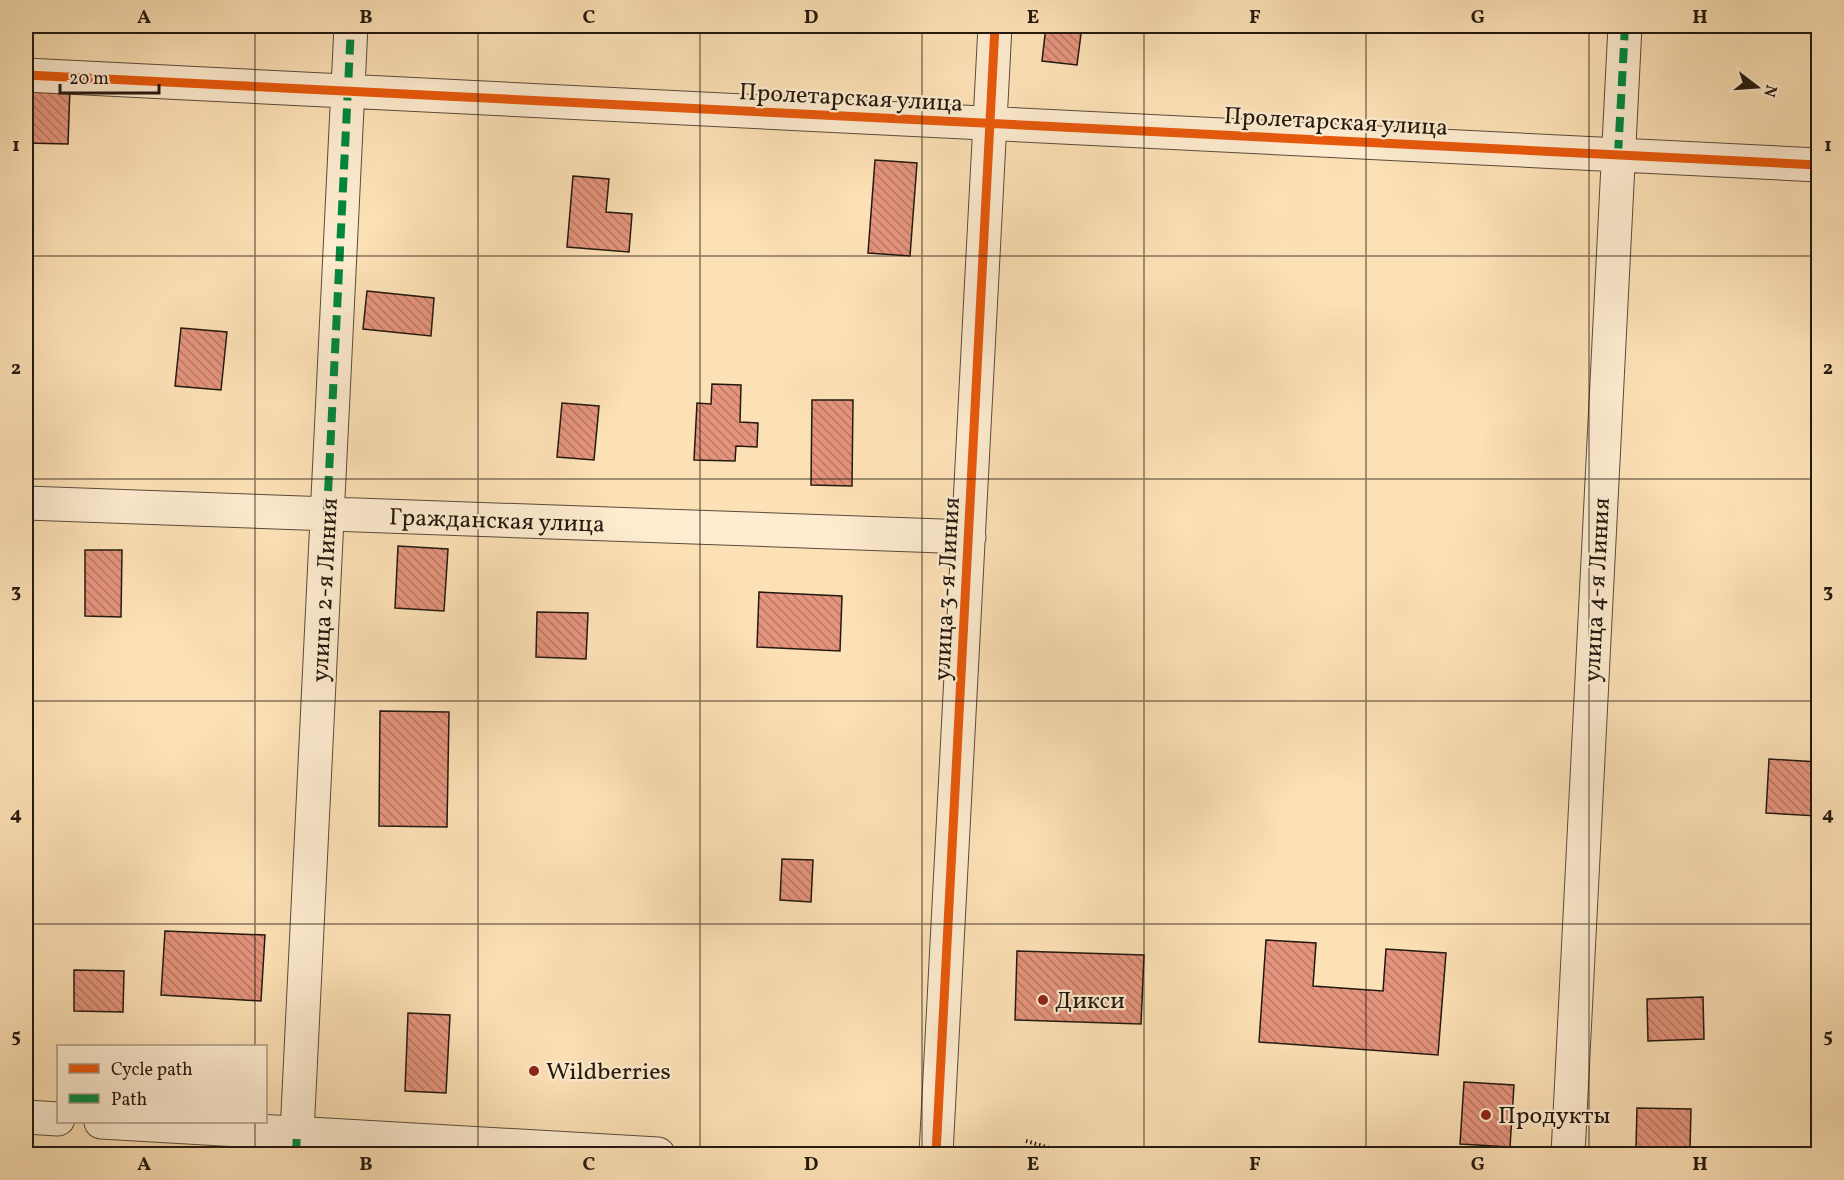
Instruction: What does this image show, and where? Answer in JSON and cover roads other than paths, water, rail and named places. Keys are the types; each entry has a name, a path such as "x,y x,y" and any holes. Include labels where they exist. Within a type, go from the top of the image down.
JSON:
{"street":[{"name":"улица 2-я Линия","path":"296,1144 351,26"},
{"name":"улица 3-я Линия","path":"936,1155 995,26"},
{"name":"улица 4-я Линия","path":"1568,1155 1625,26"},
{"name":"Пролетарская улица","path":"26,75 1818,165"},
{"name":"Гражданская улица","path":"26,503 969,537"},
{"path":"26,1117 57,1119"},
{"path":"110,1123 296,1144 658,1155"}],"place":[{"name":"Дикси","path":"1043,1000"},
{"name":"Wildberries","path":"534,1071"},
{"name":"Продукты","path":"1486,1115"}]}
